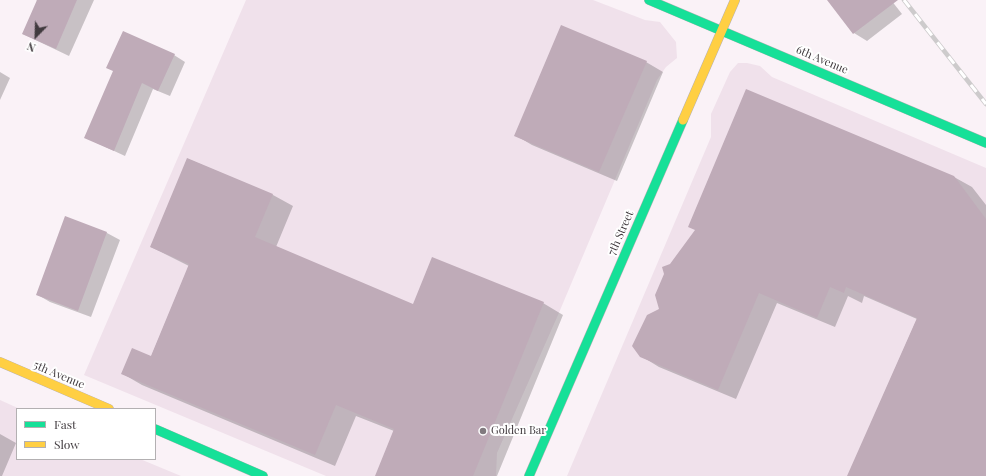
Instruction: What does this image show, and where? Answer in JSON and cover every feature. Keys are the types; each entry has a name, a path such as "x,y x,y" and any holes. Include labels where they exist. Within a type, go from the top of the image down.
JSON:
{"street":[{"name":"6th Avenue","path":"649,0 986,143"},
{"name":"7th Street","path":"529,476 723,31 735,0"},
{"name":"5th Avenue","path":"0,362 107,408"},
{"path":"156,429 263,476"}],"shaded area":[{"path":"246,0 593,0 645,20 660,22 676,42 677,58 666,67 657,80 558,315 497,453 496,476 326,476 84,375"},
{"path":"738,63 747,63 760,66 772,77 986,168 986,476 567,476 711,137 711,114 730,72"},
{"path":"0,400 18,408 16,408 16,460 142,460 181,476 0,476"}],"building":[{"path":"37,0 77,0 56,49 22,34"},
{"path":"827,0 898,0 853,34"},
{"path":"561,25 647,61 599,172 514,136"},
{"path":"123,31 175,54 158,91 142,83 114,151 84,138 113,71 106,68"},
{"path":"746,89 954,176 986,219 986,476 847,476 917,318 846,287 844,293 830,287 817,318 759,293 718,390 640,357 632,346 647,315 659,309 655,295 664,274 662,267 670,264 695,230 688,227"},
{"path":"187,158 273,194 255,237 413,304 432,257 544,302 473,476 375,476 394,429 336,405 315,455 121,374 132,348 151,356 189,264 150,247"},
{"path":"65,216 107,232 78,311 36,295"}],"railway":[{"path":"904,0 986,104"}],"traffic: fast":[{"path":"649,0 986,143"},
{"path":"529,476 683,120"},
{"path":"156,429 263,476"}],"traffic: slow":[{"path":"683,120 735,0"},
{"path":"0,362 107,408"}],"place":[{"name":"Golden Bar","path":"483,431"}]}
